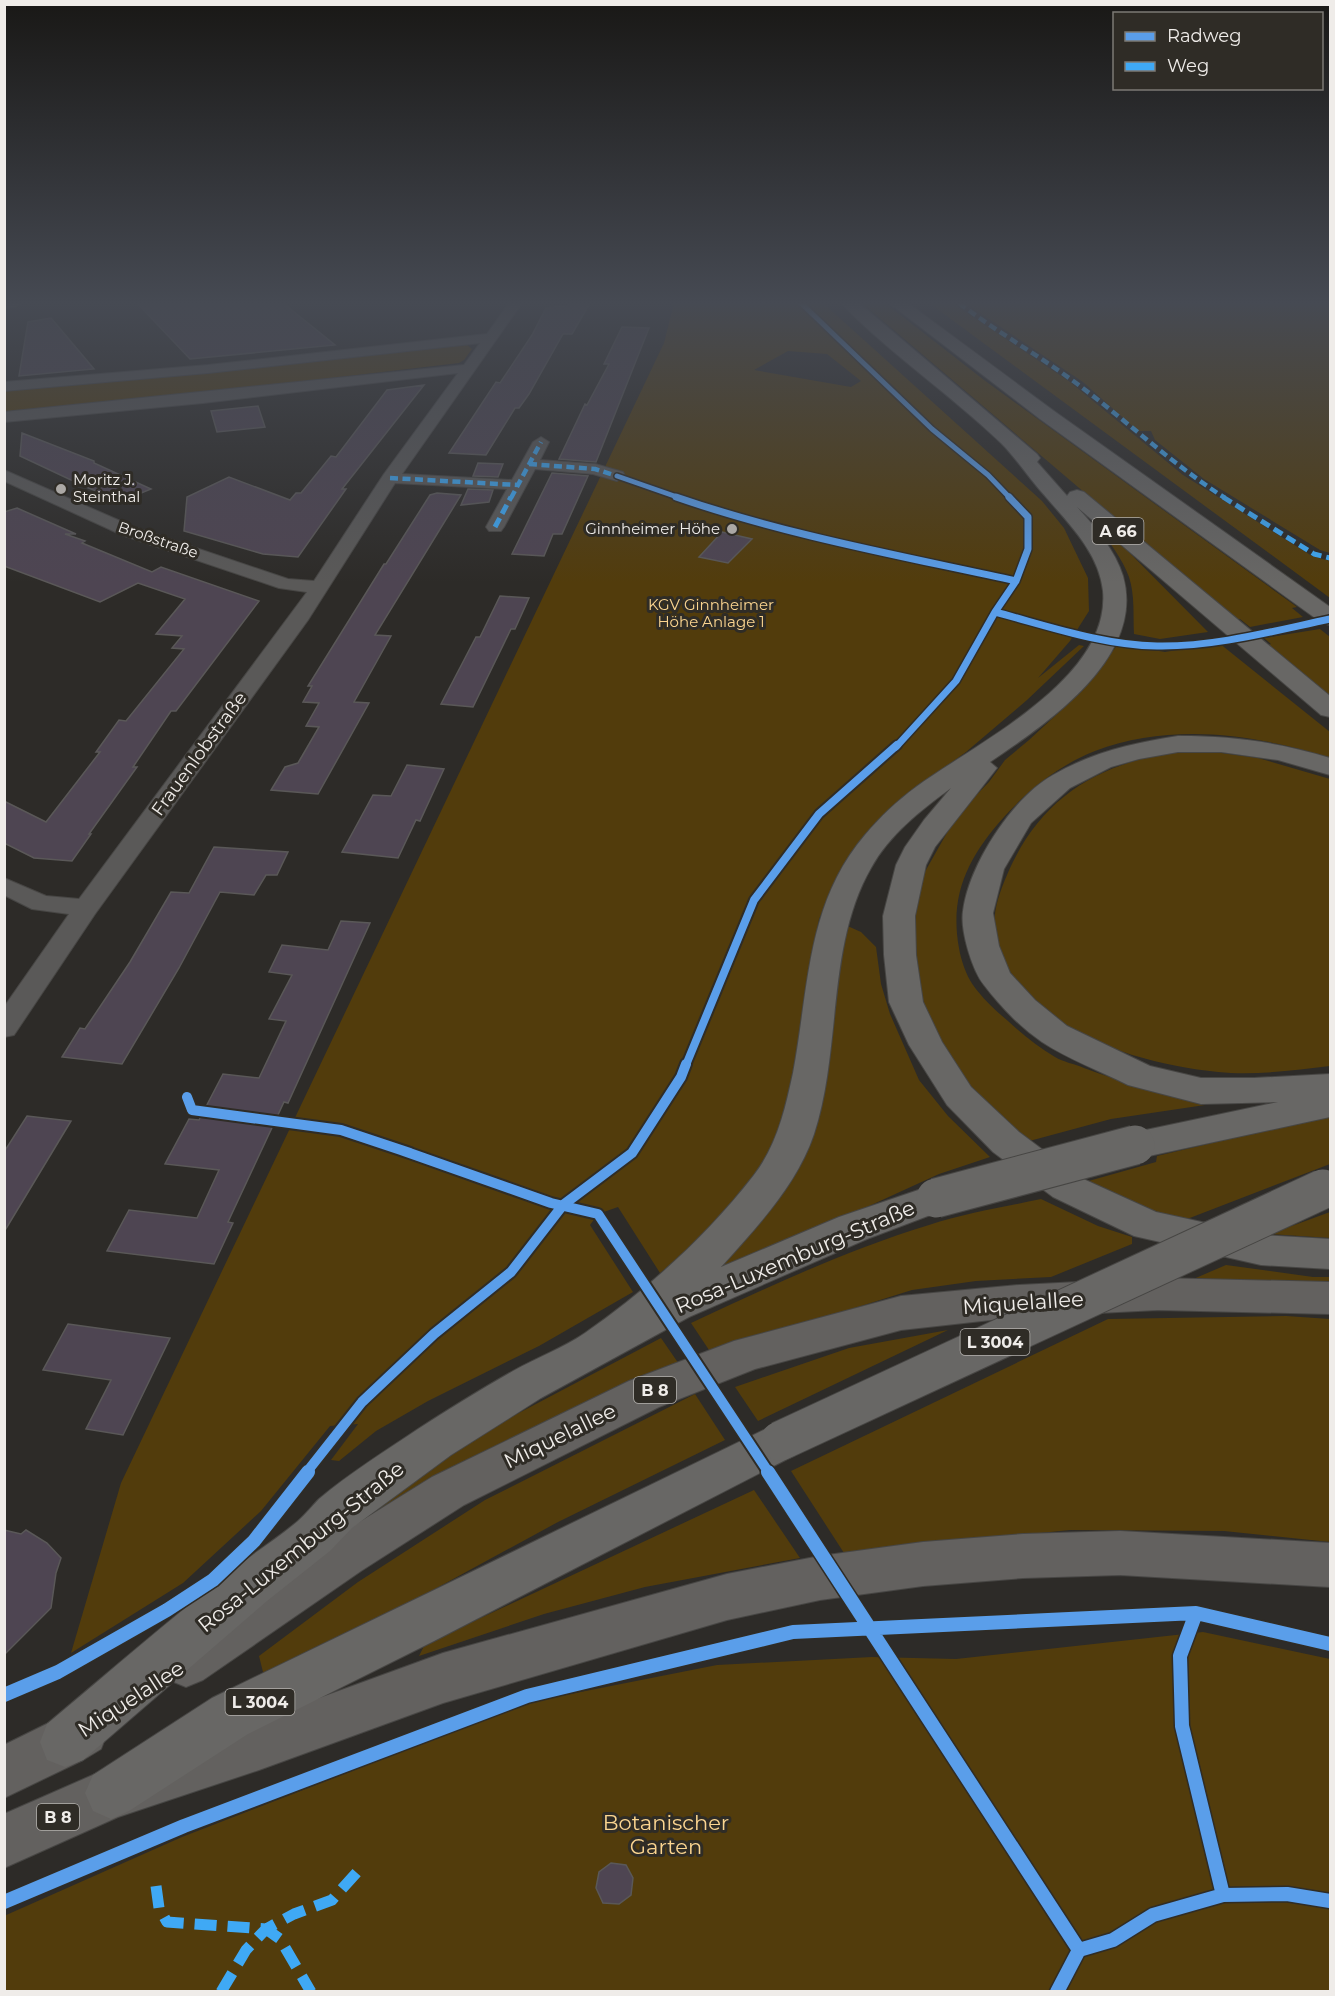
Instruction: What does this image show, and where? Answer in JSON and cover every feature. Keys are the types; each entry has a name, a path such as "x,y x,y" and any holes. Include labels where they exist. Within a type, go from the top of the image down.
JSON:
{"highway":[{"name":"A 66","path":"957,396 1330,709"},
{"path":"1022,396 1325,614"},
{"path":"1013,444 1085,529 1100,551 1114,591 1112,624 1099,652 1072,685 1024,726 979,771 934,826 911,864 899,916 900,955 906,1002 926,1045 959,1096 1006,1142 1066,1187 1148,1225 1261,1250 1330,1254"},
{"path":"600,1344 688,1274 717,1246 773,1179 795,1134 814,1044 829,945 837,913 855,869 885,830 921,797 1024,726"},
{"path":"1330,767 1281,753 1221,744 1178,744 1136,751 1101,761 1060,782 1020,818 989,869 978,914 983,946 996,977 1023,1008 1047,1028 1140,1076 1201,1091 1330,1086"},
{"name":"Rosa-Luxemburg-Straße","path":"65,1742 250,1585 314,1536 336,1513 436,1441 526,1385 675,1305 853,1228 936,1198 1135,1145 1330,1104"},
{"name":"L 3004","path":"111,1793 230,1716 417,1625 780,1441 1327,1187"}],"main road":[{"name":"Miquelallee","path":"4,1772 65,1742 238,1630 345,1556 448,1491 644,1394 749,1353 901,1313 1019,1301 1158,1294 1330,1298"},
{"name":"B 8","path":"4,1842 111,1793 259,1745 443,1678 727,1597 820,1578 922,1564 1055,1555 1168,1555 1330,1565"}],"street":[{"path":"4,417 219,396"},
{"name":"Frauenlobstraße","path":"4,1028 86,908 301,616 390,478 448,396"},
{"path":"495,527 541,442"},
{"path":"529,464 595,469 617,476"},
{"name":"Broßstraße","path":"4,475 128,531 286,584 318,587"},
{"path":"390,478 519,485"},
{"path":"4,885 40,903 86,908"}],"green space":[{"path":"5,396 168,396 5,412"},
{"name":"KGV Ginnheimer Höhe Anlage 1","path":"639,396 926,396 1042,501 1064,528 1088,578 1089,611 1070,641 1038,678 1079,645 1084,646 1027,700 966,752 934,775 837,880 819,919 808,975 794,1091 776,1141 756,1176 711,1232 660,1273 618,1207 598,1214 590,1225 633,1292 539,1346 428,1401 376,1431 339,1461 331,1460 358,1424 330,1426 261,1511 183,1583 71,1653 121,1483"},
{"path":"971,396 1006,396 1297,607 1292,608 1303,617 1250,627 1240,619 1233,619"},
{"path":"1056,396 1087,396 1183,475 1312,556 1330,561 1330,598"},
{"path":"1099,396 1330,396 1330,553 1320,550 1204,479 1155,440 1151,431 1138,431"},
{"path":"1099,528 1105,528 1208,632 1160,639 1134,634 1133,598 1129,577 1120,558"},
{"path":"1320,629 1330,637 1330,699 1265,646 1271,644 1264,638"},
{"path":"1219,643 1330,732 1330,758 1273,743 1243,738 1183,734 1153,736 1124,742 1082,756 1046,779 1004,817 972,861 960,893 957,910 959,948 970,981 989,1004 1030,1040 1062,1060 1205,1105 1111,1119 1022,1143 956,1072 925,1007 915,973 912,925 922,877 957,815 989,782 1005,760 1082,691 1118,644 1165,652"},
{"path":"1214,752 1258,758 1330,779 1330,1066 1274,1072 1232,1073 1187,1068 1123,1052 1092,1040 1063,1024 1038,1005 1017,981 1001,954 994,923 999,895 1020,849 1034,827 1051,808 1070,792 1091,779 1140,759 1168,753"},
{"path":"843,924 861,932 876,947 881,984 890,1014 919,1080 948,1116 990,1157 939,1174 729,1270 719,1260 775,1196"},
{"path":"1330,1115 1330,1164 1182,1221 1141,1208 1085,1182 1156,1162 1157,1156"},
{"path":"1041,1199 1098,1226 1132,1237 1132,1244 1051,1277 976,1281 912,1290 711,1353 691,1323 808,1270 898,1235 956,1217"},
{"path":"1330,1212 1330,1238 1270,1234"},
{"path":"1226,1265 1313,1277 1330,1277 1330,1285 1191,1280"},
{"path":"1286,1316 1330,1319 1330,1542 1224,1531 1070,1530 844,1553 791,1471 1108,1319"},
{"path":"948,1330 758,1421 735,1387 849,1348"},
{"path":"661,1338 681,1367 361,1531 356,1522 439,1455"},
{"path":"695,1394 725,1440 558,1522 433,1590 264,1676 259,1656 358,1582 485,1500"},
{"path":"754,1490 800,1558 645,1587 544,1614 419,1656 425,1644"},
{"name":"Botanischer Garten","path":"1203,1632 1330,1659 1330,1991 5,1991 4,1916 182,1837 530,1702 717,1665 872,1657 956,1659"}],"building":[{"path":"382,396 415,396 342,489 346,489 298,557 263,554 184,531 187,497 229,477 290,500 296,493 301,493 331,456 336,457"},
{"path":"487,396 527,396 519,408 515,408 486,455 449,453"},
{"path":"592,396 622,396 596,462 559,459 585,404 587,405"},
{"path":"258,406 265,427 217,432 211,411"},
{"path":"22,433 94,461 151,489 122,501 86,487 20,456"},
{"path":"478,463 503,464 498,477 473,476"},
{"path":"552,473 588,476 562,534 553,534 544,556 512,554"},
{"path":"468,489 493,490 489,502 461,505"},
{"path":"437,493 461,495 375,635 391,636 354,702 369,703 318,794 271,790 285,767 298,763 319,727 306,726 319,703 303,702 312,686 308,686 430,495"},
{"path":"17,508 76,534 65,534 85,541 82,543 152,572 161,567 259,601 176,711 171,711 133,767 137,767 72,861 34,858 4,843 4,801 46,822 100,752 96,752 119,720 126,721 184,649 172,648 182,636 156,634 185,599 138,583 100,602 4,566 4,512"},
{"path":"722,532 752,539 728,563 699,557"},
{"path":"500,596 529,598 515,629 511,629 473,707 441,704 476,637 480,637"},
{"path":"407,765 444,769 420,821 416,820 398,858 342,852 373,795 391,796"},
{"path":"214,847 288,852 277,875 266,875 254,895 220,892 179,968 122,1064 62,1057 80,1028 85,1029 130,962 171,892 189,893"},
{"path":"341,921 370,923 288,1103 284,1102 228,1222 233,1223 214,1264 107,1251 129,1210 197,1218 219,1170 165,1164 189,1119 199,1120 223,1074 259,1078 286,1021 269,1019 292,975 269,972 282,945 328,950"},
{"path":"27,1116 71,1121 4,1232 4,1152"},
{"path":"68,1324 170,1338 123,1435 86,1429 111,1380 43,1370"},
{"path":"4,1530 21,1534 26,1530 47,1543 61,1558 56,1573 51,1608 4,1655"},
{"path":"611,1863 626,1865 633,1878 631,1895 619,1904 603,1903 596,1888 599,1872"}],"marked path":[{"path":"1092,396 1192,477 1314,554 1330,558"},
{"path":"495,527 541,442"},
{"path":"529,464 595,469 617,476"},
{"path":"390,478 518,485"},
{"path":"221,1992 246,1950 266,1929 294,1914 332,1900 358,1871"},
{"path":"156,1886 159,1908 167,1922 266,1929 280,1939 311,1992"}],"cycle path":[{"path":"4,1695 58,1672 167,1610 213,1580 254,1541 362,1402 434,1334 511,1272 563,1205 632,1153 681,1077 754,900 819,814 902,741 956,681 995,612 1016,581 1028,549 1028,517 988,475 932,429 899,396"},
{"path":"617,476 717,511 847,544 1016,581"},
{"path":"995,612 1096,638 1157,646 1222,641 1330,619"},
{"path":"187,1097 192,1110 341,1130 410,1153"},
{"path":"401,1150 551,1203 598,1214 950,1749 1079,1950"},
{"path":"1196,1613 1180,1656 1182,1726 1223,1895"},
{"path":"4,1902 184,1826 527,1696 793,1632 1196,1613 1330,1644"},
{"path":"1057,1992 1079,1950 1113,1940 1153,1915 1223,1895 1287,1894 1330,1901"}],"place":[{"name":"Moritz J. Steinthal","path":"61,489"},
{"name":"Ginnheimer Höhe","path":"732,529"}]}
